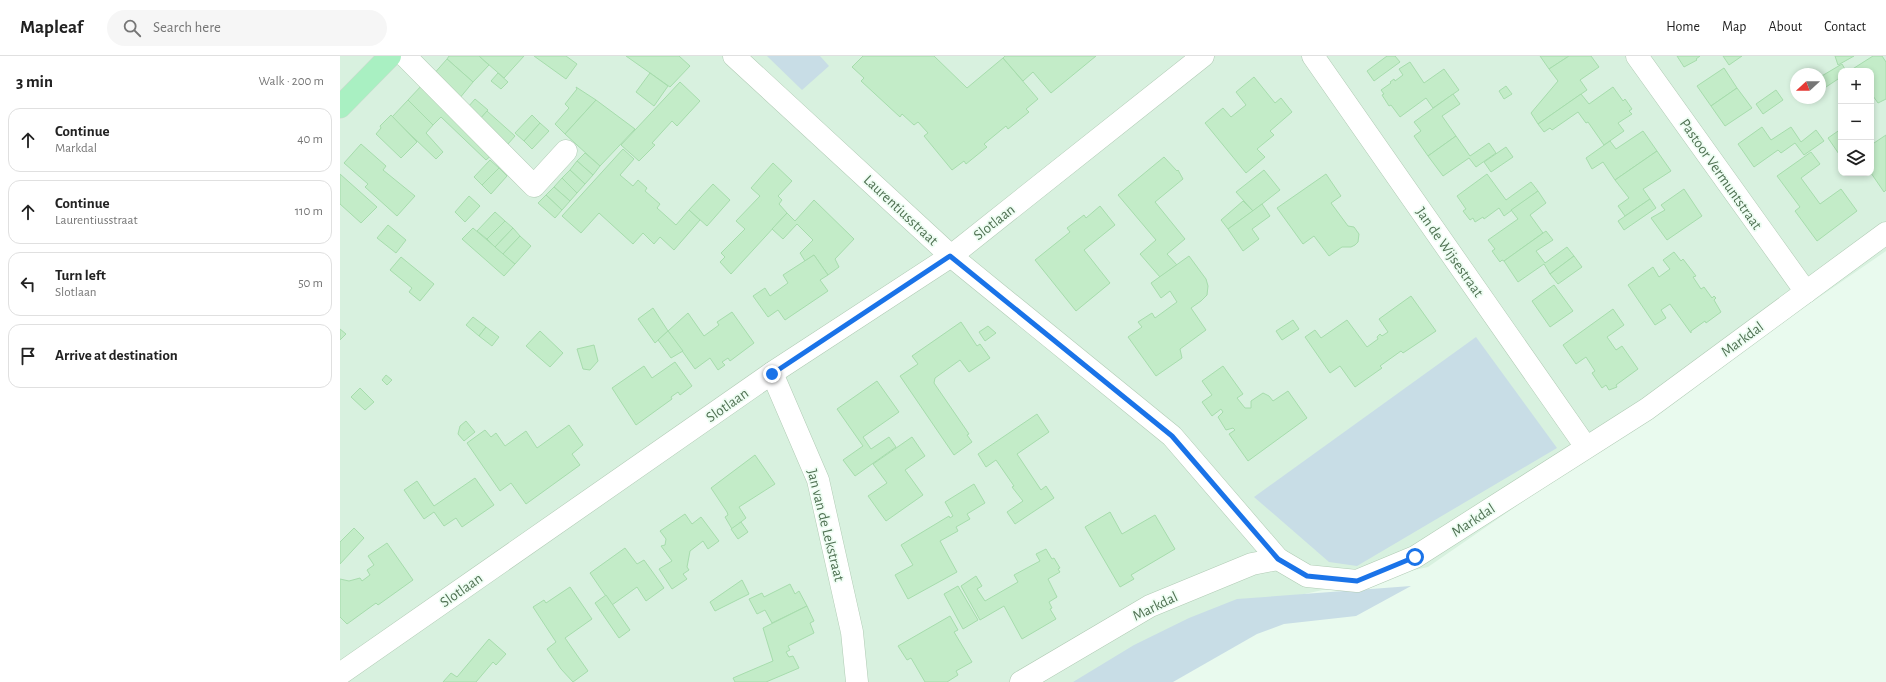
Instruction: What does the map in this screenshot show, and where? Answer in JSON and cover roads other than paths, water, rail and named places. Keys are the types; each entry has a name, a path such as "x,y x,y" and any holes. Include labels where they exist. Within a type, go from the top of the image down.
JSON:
{"main road":[{"path":"340,107 390,56"}],"street":[{"path":"405,56 534,186 566,151"},
{"name":"Laurentiusstraat","path":"734,56 950,256 1172,436 1278,559"},
{"name":"Slotlaan","path":"340,674 772,374 950,256 1203,56"},
{"name":"Jan de Wijsestraat","path":"1313,56 1586,447"},
{"name":"Pastoor Vermuntstraat","path":"1637,56 1806,292"},
{"name":"Markdal","path":"1021,682 1150,606 1252,564 1278,559 1307,576 1357,581 1415,557 1647,409 1886,233"},
{"name":"Jan van de Lekstraat","path":"772,374 818,480 852,632 857,682"}]}
